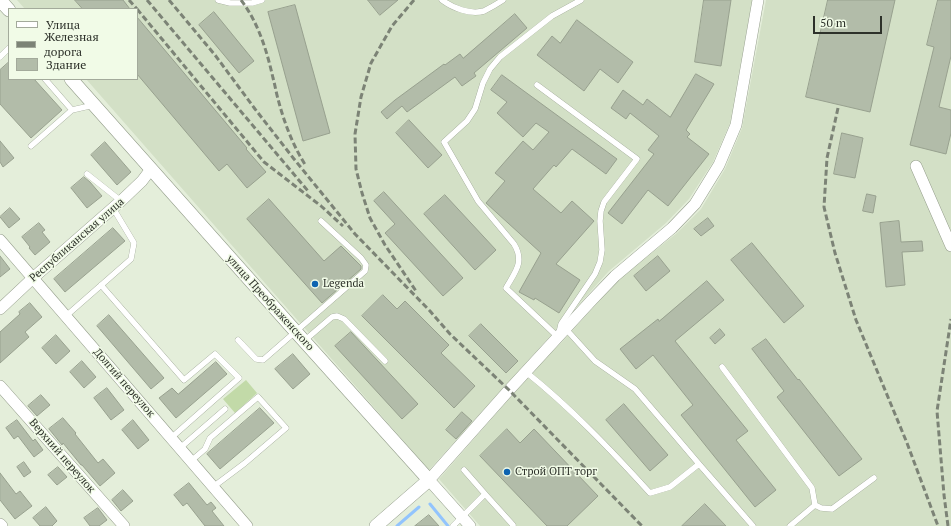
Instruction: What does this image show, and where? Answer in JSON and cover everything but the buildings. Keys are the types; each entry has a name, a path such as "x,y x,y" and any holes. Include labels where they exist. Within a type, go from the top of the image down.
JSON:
{"street":[{"path":"0,0 8,9"},
{"path":"376,526 385,521 429,480 614,276 672,228 695,204 719,165 736,125 758,0"},
{"name":"улица Преображенского","path":"72,80 470,526"},
{"path":"916,166 951,246"},
{"name":"Республиканская улица","path":"0,308 142,181 151,169"},
{"name":"Долгий переулок","path":"0,240 247,526"},
{"name":"Верхний переулок","path":"0,386 124,526"}],"lane":[{"path":"218,0 230,3 252,3 262,0"},
{"path":"442,0 465,11 474,12 484,11 503,0"},
{"path":"581,0 552,16 500,57 490,69 483,83 475,109 467,121 444,142 478,201 518,250 520,259 518,267 506,288 595,361 635,389 672,430 699,464 753,526"},
{"path":"0,57 8,49"},
{"path":"46,80 72,110"},
{"path":"537,85 637,159 604,202 600,221 602,250 600,262 596,274 561,324 561,333"},
{"path":"31,146 72,110 94,105"},
{"path":"66,316 131,259 134,243 117,204 87,174"},
{"path":"300,336 365,271 366,265 361,258 321,220"},
{"path":"101,285 184,380 215,354 239,378 171,438"},
{"path":"238,340 256,359 264,360 300,336 337,316 344,319 385,361"},
{"path":"722,367 812,488 815,504 821,508 832,509 874,478"},
{"path":"526,372 579,418 650,494 670,487 699,464"},
{"path":"191,461 205,449 210,438 258,397 286,428 245,464 213,487"},
{"path":"180,448 225,409"},
{"path":"464,470 513,525"},
{"path":"453,526 485,494"},
{"path":"790,526 815,504"}],"shaded area":[{"path":"17,0 752,0 730,123 713,162 689,199 666,223 609,271 429,470 87,80 138,80 138,8 24,8"},
{"path":"766,0 951,0 951,526 480,526 439,479 544,359 562,342 618,280 677,233 701,209 725,169 742,128"}],"green space":[{"path":"246,380 257,393 235,413 223,399"}],"waterway":[{"path":"430,504 448,526"},
{"path":"397,526 419,507"}],"railway":[{"path":"129,0 136,8"},
{"path":"147,0 308,191"},
{"path":"169,0 215,55 294,159 355,234 430,311 450,334 509,390 642,526"},
{"path":"241,0 257,27 261,37 286,125 306,166"},
{"path":"414,0 392,26 371,63 361,97 355,134 356,169 370,218 385,245 416,291"},
{"path":"138,10 264,162 321,206 343,226"},
{"path":"838,108 827,158 824,207 835,253 856,320 907,443 938,526"},
{"path":"948,526 937,411 951,319"}],"place":[{"name":"Legenda","path":"315,284"},
{"name":"Строй ОПТ торг","path":"507,472"}]}
